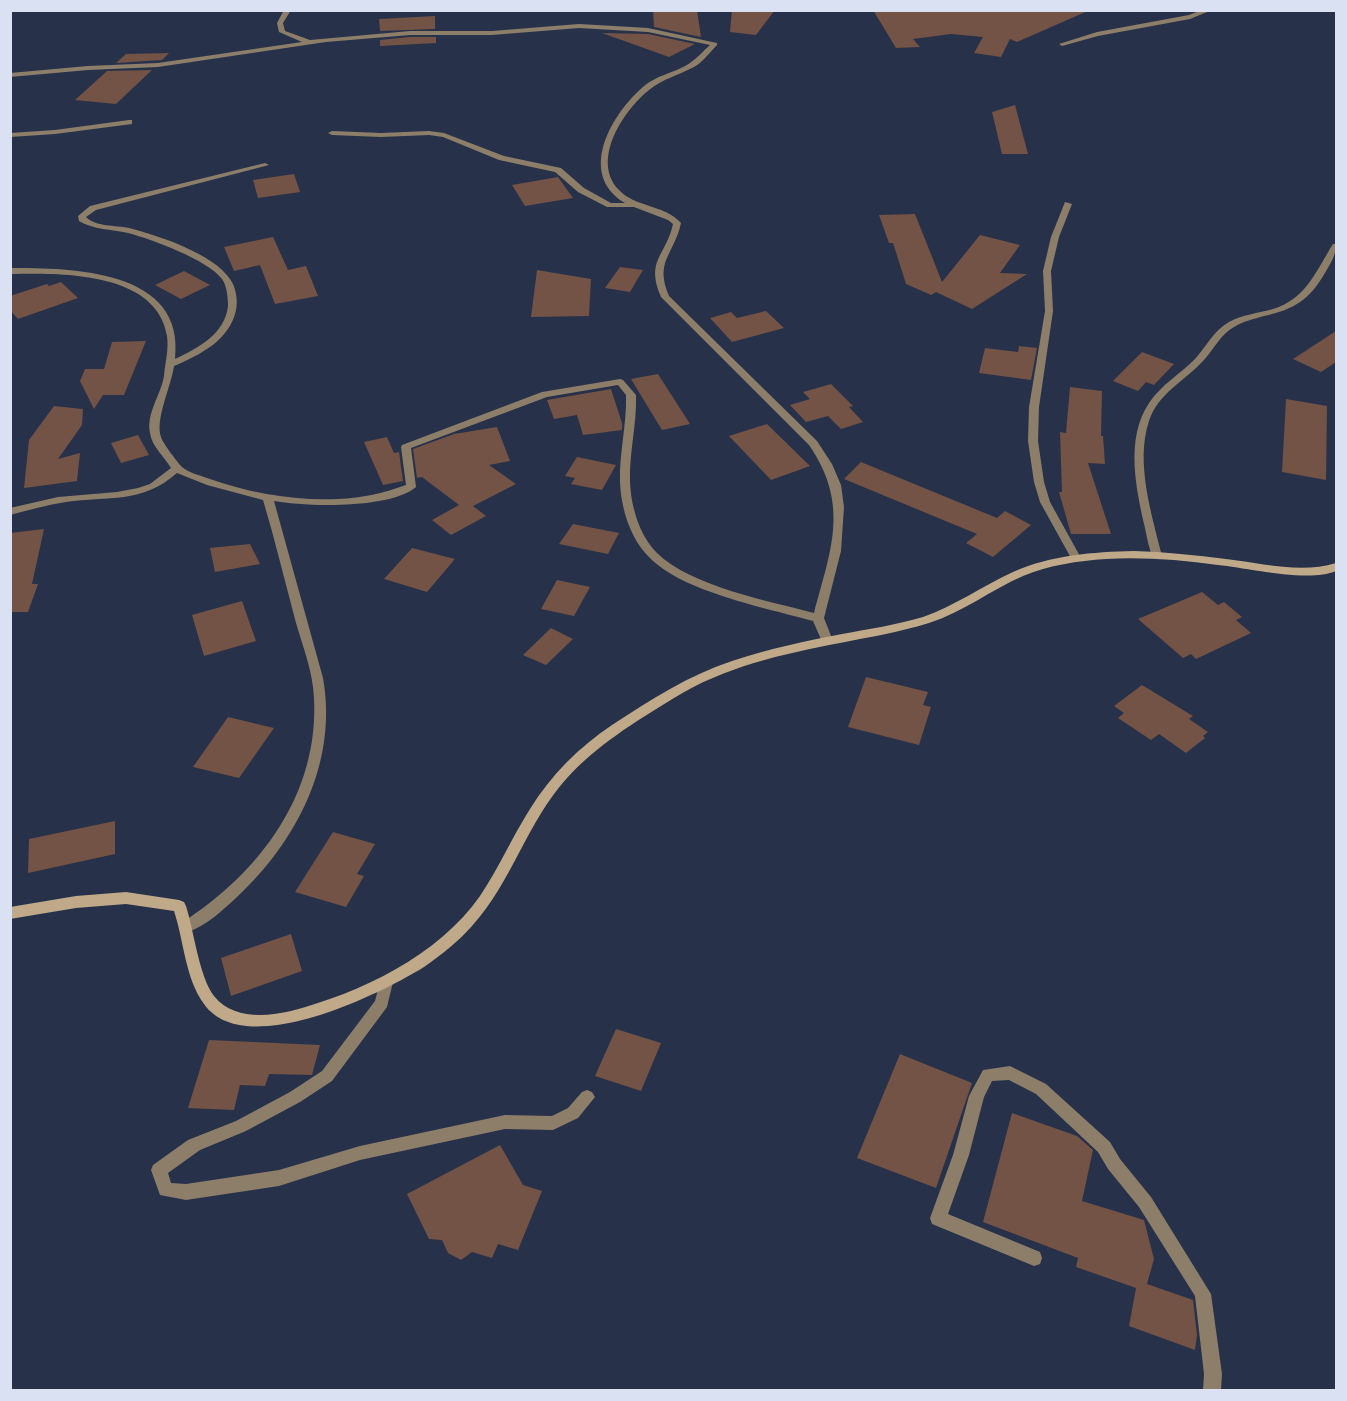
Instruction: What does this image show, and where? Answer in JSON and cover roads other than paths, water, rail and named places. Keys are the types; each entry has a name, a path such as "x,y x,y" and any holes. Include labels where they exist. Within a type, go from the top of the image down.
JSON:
{"street":[{"path":"288,10 280,23 282,32 302,40 326,40"},
{"path":"1062,44 1097,34 1190,16 1209,10"},
{"path":"10,75 158,65 326,40 410,33 492,33 587,26 648,30 715,44 695,62 652,83 637,98 610,139 605,150 603,164 607,178 617,193 632,205"},
{"path":"10,135 55,132 129,122"},
{"path":"332,133 444,135 502,158 558,170 581,190 610,205 632,205 673,218 677,223 659,264 657,279 665,297 813,443 829,467 838,500 839,537 836,558 818,618 827,641"},
{"path":"168,365 198,352 218,336 229,322 233,305 227,281 201,260 167,243 130,231 93,225 82,219 82,216 93,208 265,165"},
{"path":"1068,204 1055,237 1047,271 1049,311 1034,407 1033,441 1038,482 1045,502 1076,558"},
{"path":"1157,556 1147,516 1141,477 1142,432 1152,405 1201,358 1226,328 1244,319 1288,306 1306,294 1336,246"},
{"path":"10,271 77,272 128,286 154,299 171,332 172,347 167,380 154,431 162,449 177,468 241,493 268,499 353,501 395,494 411,487 406,447 545,394 620,382 632,395 631,425 626,455 628,502 632,520 650,552 661,563 682,574 744,598 818,618"},
{"path":"10,512 55,501 137,494 165,481 177,468"},
{"path":"188,926 225,901 265,858 288,826 299,805 315,761 321,720 320,696 313,662 268,499"},
{"path":"10,913 126,898 179,906 188,926 204,997 229,1016 246,1020 267,1021 289,1017 386,982 429,955 475,913 543,800 567,770 597,742 674,693 712,673 756,658 929,619 1020,573 1076,558 1157,556 1304,572 1327,571 1336,567"},
{"path":"386,982 382,1003 327,1076 295,1097 242,1126 194,1145 159,1170 166,1190 186,1192 279,1178 360,1153 506,1122 553,1124 573,1113 587,1097"},
{"path":"1034,1258 938,1218 961,1155 977,1096 988,1075 1010,1072 1041,1089 1104,1147 1114,1164 1145,1202 1203,1294 1213,1374 1212,1390"}]}
